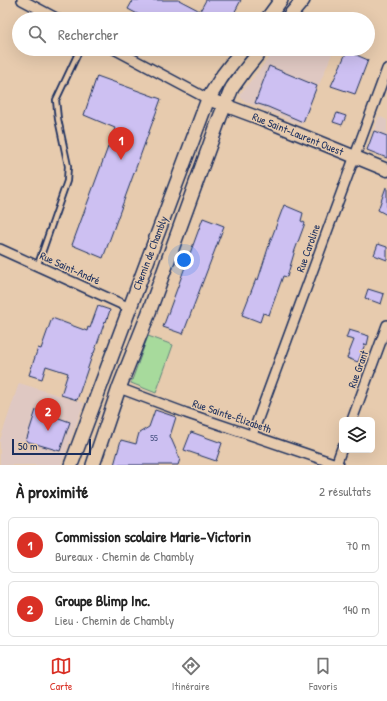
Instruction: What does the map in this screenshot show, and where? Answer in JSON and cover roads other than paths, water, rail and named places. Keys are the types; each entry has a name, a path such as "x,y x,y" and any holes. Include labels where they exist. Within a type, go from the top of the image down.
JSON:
{"main road":[{"path":"272,12 281,0"},
{"path":"293,12 303,0"},
{"name":"Chemin de Chambly","path":"71,465 208,99 223,75 238,56"},
{"name":"Chemin de Chambly","path":"93,465 119,388 148,315 225,105 232,88 256,56"}],"street":[{"path":"22,0 45,12"},
{"path":"127,56 208,99"},
{"name":"Rue Caroline","path":"252,436 387,69"},
{"name":"Rue Saint-Laurent Ouest","path":"208,99 355,156 387,170"},
{"name":"Rue Saint-André","path":"0,249 130,308"},
{"name":"Rue Grant","path":"353,417 387,326"},
{"name":"Rue Sainte-Élizabeth","path":"119,388 186,413 337,465"},
{"path":"337,465 341,453"}],"lane":[{"path":"37,267 67,181 68,166 58,119 56,100 77,56"}],"place":[{"name":"Commission scolaire Marie-Victorin","path":"121,160"},
{"name":"Groupe Blimp Inc.","path":"48,431"}]}
